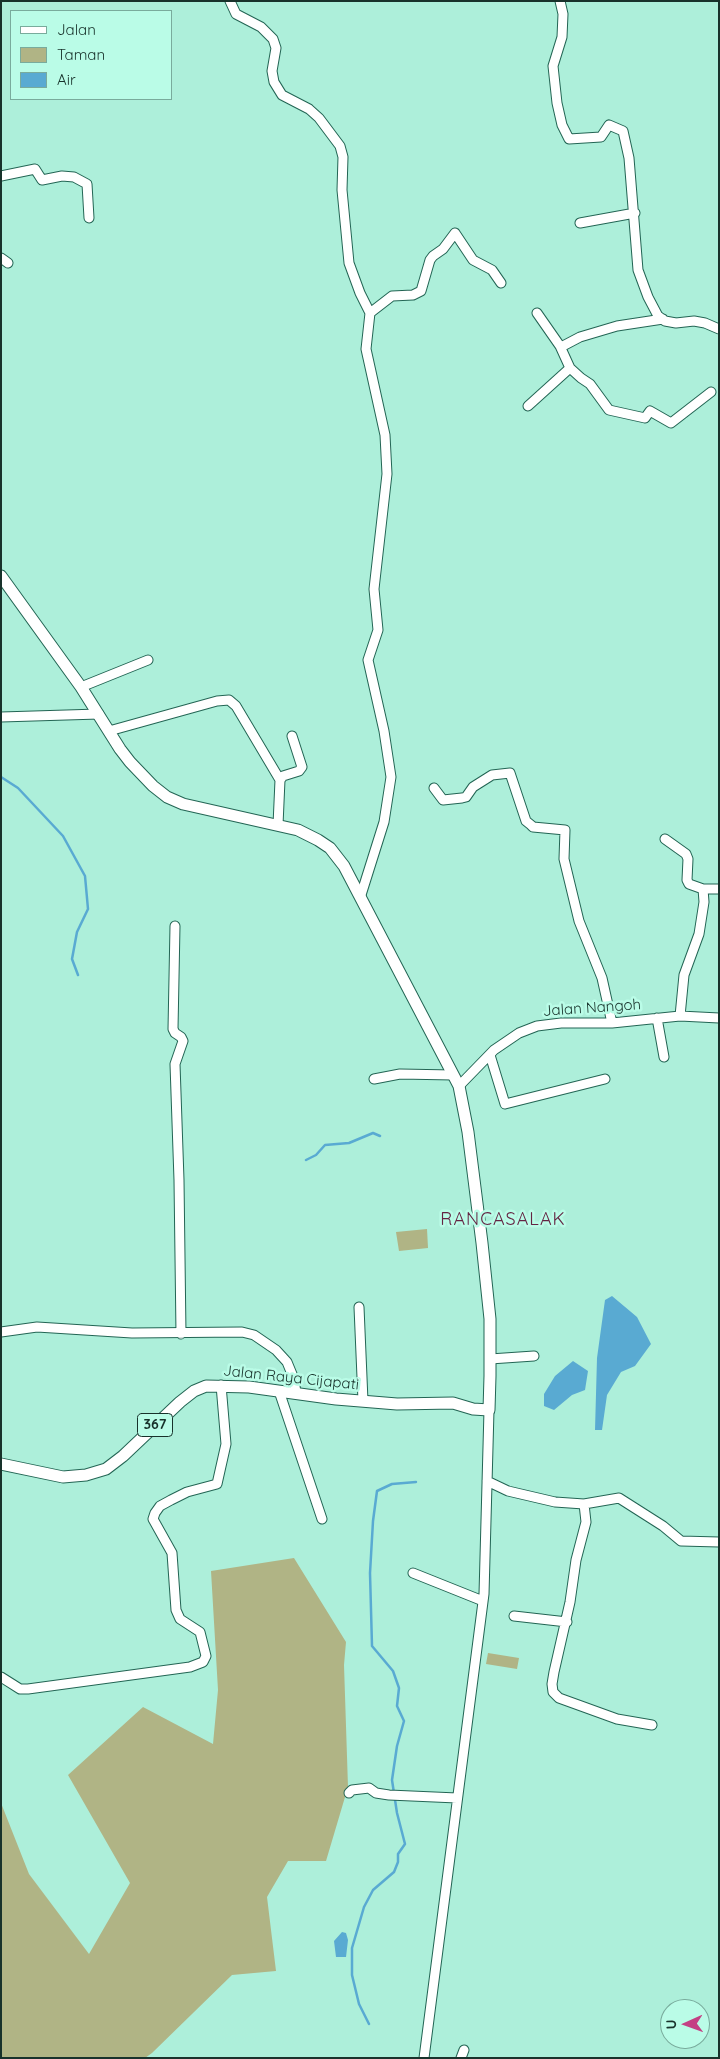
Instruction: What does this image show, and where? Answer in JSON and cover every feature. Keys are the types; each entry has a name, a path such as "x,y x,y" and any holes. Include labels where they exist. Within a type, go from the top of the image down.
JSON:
{"main road":[{"path":"1,576 81,687 130,762 167,797 183,804 298,830 330,848 344,866 459,1086 468,1132 490,1319 488,1410"},
{"name":"Jalan Raya Cijapati","path":"1,1464 63,1477 86,1475 106,1468 123,1456 167,1414 194,1392 206,1386 221,1385 336,1399 363,1395 398,1404 453,1402 473,1409 488,1410"}],"street":[{"path":"230,1 236,14 262,27 273,39 276,48 272,72 274,82 282,95 309,109 319,118 340,146 343,156 342,190 349,262 360,293 370,313 366,349 385,435 387,474 374,589 378,630 368,660 384,731 391,777 384,822 360,895"},
{"path":"560,1 563,14 562,38 554,66 557,103 562,126 569,139 601,137 609,125 623,131 629,158 638,270 648,296 658,316 663,319 676,323 694,321 719,329"},
{"path":"1,176 35,169 42,180 62,176 74,177 87,184 89,218"},
{"path":"580,223 635,214"},
{"path":"370,313 392,296 417,294 421,291 430,260 443,249 455,233 473,260 492,270 501,283"},
{"path":"537,313 561,347 570,368 590,384 609,410 645,418 650,411 671,423 711,392"},
{"path":"561,347 580,337 617,326 663,319"},
{"path":"528,406 570,368"},
{"path":"81,687 148,660"},
{"path":"109,731 217,701 229,700 236,706 280,780 278,825"},
{"path":"1,717 99,714"},
{"path":"280,780 283,776 301,770 292,736"},
{"path":"434,788 443,800 462,798 466,797 473,787 492,775 508,772 512,775 526,821 533,828 565,830 564,858 579,921 602,978 612,1023"},
{"path":"665,839 686,854 688,859 686,880 689,884 703,889 719,888"},
{"path":"680,1016 684,975 699,934 704,910 703,889"},
{"path":"175,926 173,1029 175,1034 181,1037 183,1041 175,1064 181,1334"},
{"name":"Jalan Nangoh","path":"459,1086 508,1040 537,1026 556,1023 612,1023 680,1016 719,1018"},
{"path":"657,1018 664,1057"},
{"path":"490,1055 506,1104 604,1079"},
{"path":"374,1079 400,1074 453,1075"},
{"path":"359,1307 363,1395"},
{"path":"1,1332 37,1327 181,1334 242,1332 254,1335 276,1350 287,1362 294,1379 296,1393"},
{"path":"490,1360 534,1356"},
{"path":"1,1676 20,1690 190,1667 204,1662 206,1656 200,1632 180,1619 176,1610 174,1559 168,1543 154,1519 155,1513 160,1506 187,1492 217,1484 226,1444 221,1385"},
{"path":"279,1391 322,1519"},
{"path":"424,2058 483,1601 488,1410"},
{"path":"487,1481 508,1491 546,1500 584,1504 619,1498 663,1526 680,1541 719,1542"},
{"path":"584,1504 586,1522 576,1560 567,1622 552,1684 555,1695 574,1704 617,1719 652,1725"},
{"path":"413,1573 483,1601"},
{"path":"514,1616 567,1622"},
{"path":"349,1793 352,1790 369,1788 376,1793 389,1795 424,1795 457,1798"}],"green space":[{"path":"427,1229 428,1248 399,1251 396,1232"},
{"path":"294,1558 346,1642 344,1665 348,1787 326,1861 288,1861 267,1897 276,1971 232,1975 145,2058 1,2058 1,1803 29,1874 89,1954 130,1883 68,1775 143,1707 213,1744 218,1690 211,1571"},
{"path":"488,1653 519,1658 517,1669 486,1664"}],"water":[{"path":"612,1296 637,1317 651,1344 635,1366 621,1372 607,1395 602,1430 595,1430 597,1358 605,1300"},
{"path":"573,1361 588,1371 585,1390 572,1395 554,1410 544,1406 544,1394 555,1376"},
{"path":"342,1932 346,1933 348,1940 346,1957 336,1957 334,1941"}],"waterway":[{"path":"1,777 18,788 63,836 85,876 88,909 77,932 72,959 78,975"},
{"path":"306,1160 316,1155 325,1145 349,1143 373,1133 380,1136"},
{"path":"369,2024 359,2004 352,1975 352,1948 364,1907 373,1890 394,1872 398,1862 398,1854 405,1844 397,1813 392,1780 397,1746 404,1721 397,1706 399,1688 393,1671 372,1646 370,1573 373,1521 377,1491 392,1484 416,1482"}],"district":[{"name":"RANCASALAK","path":"503,1220"}]}
